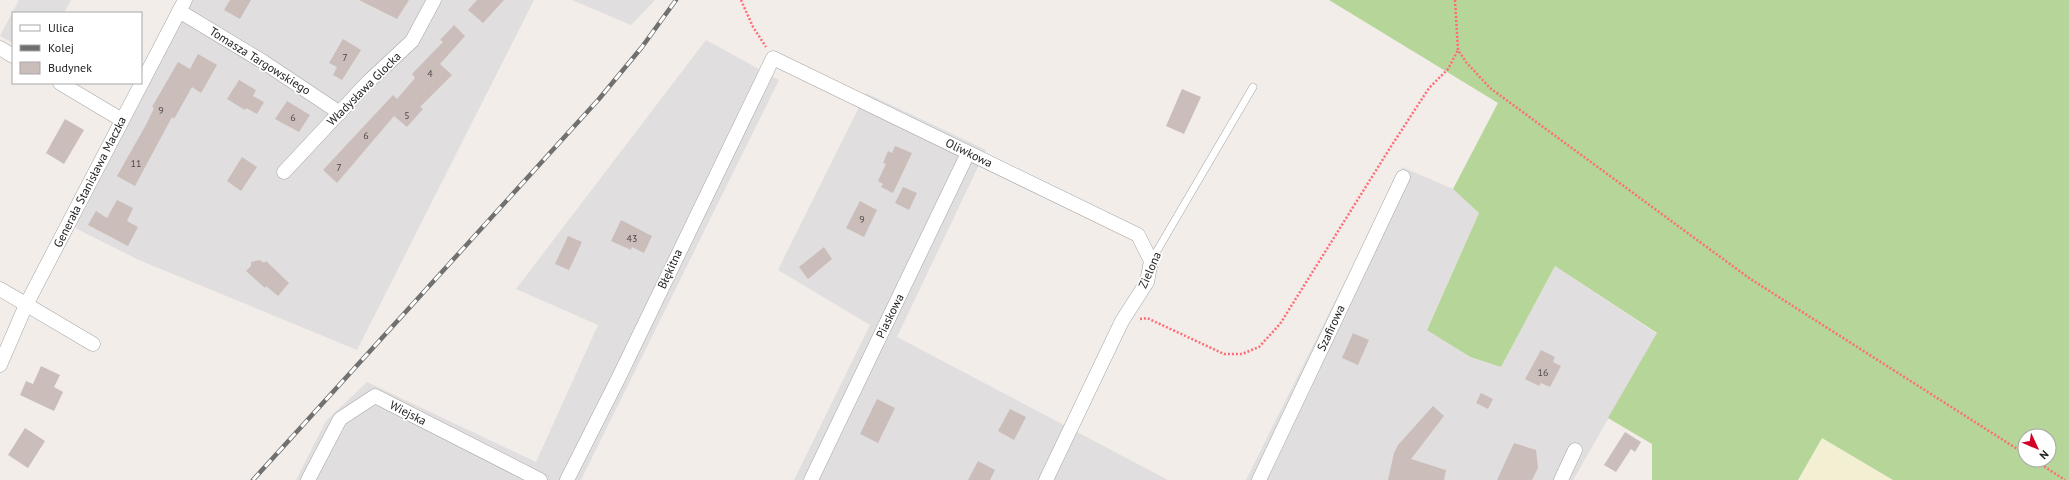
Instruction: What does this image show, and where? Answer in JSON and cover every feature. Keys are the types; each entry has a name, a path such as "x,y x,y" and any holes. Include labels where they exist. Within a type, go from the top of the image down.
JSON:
{"street":[{"name":"Władysława Glocka","path":"284,172 368,82 412,41 434,0"},
{"name":"Tomasza Targowskiego","path":"182,6 340,113"},
{"name":"Generała Stanisława Maczka","path":"142,82 182,6"},
{"path":"0,48 12,55"},
{"name":"Oliwkowa","path":"773,58 1138,235 1152,261"},
{"name":"Błękitna","path":"567,480 619,377 773,58"},
{"path":"62,84 122,120"},
{"name":"Generała Stanisława Maczka","path":"0,365 26,305 141,84"},
{"name":"Piaskowa","path":"811,480 968,153"},
{"name":"Szafirowa","path":"1259,480 1403,177"},
{"name":"Zielona","path":"1046,480 1122,321 1147,282 1152,261"},
{"path":"0,289 93,344"},
{"name":"Wiejska","path":"308,480 340,419 375,396 540,480"},
{"path":"1561,480 1575,450"}],"lane":[{"name":"Zielona","path":"1152,261 1253,87"}],"path":[{"path":"741,0 753,27 773,58"},
{"path":"1455,0 1458,50 1466,62 1490,88 1749,278 2017,449"},
{"path":"1122,321 1147,318 1224,354 1242,354 1259,347 1280,324 1390,148 1429,88 1448,69 1458,50"},
{"path":"2046,468 2065,480"}],"shaded area":[{"path":"19,0 71,0 65,12 13,12"},
{"path":"193,0 534,0 357,350 139,260 75,228"},
{"path":"572,0 655,0 631,25"},
{"path":"12,13 12,42 0,36"},
{"path":"706,40 779,80 581,480 296,480 326,421 367,382 536,462 598,325 516,289"},
{"path":"866,93 986,150 897,337 1168,480 794,480 870,325 778,270"},
{"path":"1402,167 1453,189 1479,213 1427,329 1469,357 1501,367 1555,266 1657,334 1573,480 1246,480"},
{"path":"1822,438 1893,480 1798,480"}],"green space":[{"path":"1329,0 2069,0 2069,480 1893,480 1822,438 1798,480 1652,480 1652,444 1608,418 1657,333 1555,266 1501,367 1470,357 1427,330 1479,213 1453,189 1498,103"}],"building":[{"path":"230,0 251,0 240,19 224,10"},
{"path":"359,0 409,0 397,19"},
{"path":"477,0 504,0 483,23 468,10"},
{"path":"454,25 465,36 440,64 452,75 420,107 423,109 407,127 394,116 337,183 323,170 393,95 397,99 415,78 412,74 443,42 440,40"},
{"path":"343,39 361,50 342,80 333,75 337,67 329,63"},
{"path":"198,54 217,65 201,93 192,87 174,119 172,117 135,186 117,176 147,123 154,108 152,107 178,62 190,69"},
{"path":"239,80 256,90 253,96 264,102 257,114 246,108 245,110 227,99"},
{"path":"1182,89 1201,97 1184,134 1166,126"},
{"path":"287,101 310,115 299,132 275,119"},
{"path":"65,119 84,130 64,164 46,153"},
{"path":"895,146 912,153 893,193 881,187 883,184 878,181 886,164 883,163 888,151 892,153"},
{"path":"242,157 257,167 241,191 227,181"},
{"path":"903,187 917,193 909,210 895,203"},
{"path":"117,200 133,208 127,221 138,227 128,246 88,225 96,211 107,218"},
{"path":"860,201 877,210 864,237 846,228"},
{"path":"621,220 652,236 644,253 632,247 631,250 611,241"},
{"path":"568,236 582,242 569,270 555,264"},
{"path":"824,247 832,259 808,279 799,267"},
{"path":"260,260 264,263 266,261 289,283 278,296 266,286 265,288 246,271 251,266 251,262"},
{"path":"1353,333 1369,340 1358,365 1342,358"},
{"path":"1541,350 1555,357 1553,362 1561,366 1550,387 1541,383 1539,386 1525,379"},
{"path":"41,366 60,375 54,387 63,392 54,411 20,395 26,381 33,384"},
{"path":"1481,393 1493,399 1488,409 1476,403"},
{"path":"877,399 895,408 878,443 860,434"},
{"path":"1433,406 1444,416 1411,459 1446,470 1444,480 1388,480 1394,453 1398,445"},
{"path":"1010,409 1026,417 1014,440 998,431"},
{"path":"25,428 45,441 28,468 8,455"},
{"path":"1625,432 1641,442 1635,452 1631,449 1616,472 1604,465"},
{"path":"1514,443 1536,450 1538,468 1532,480 1497,480"},
{"path":"978,461 995,470 990,480 968,480"}],"railway":[{"path":"253,480 599,99 642,47 676,0"}]}
